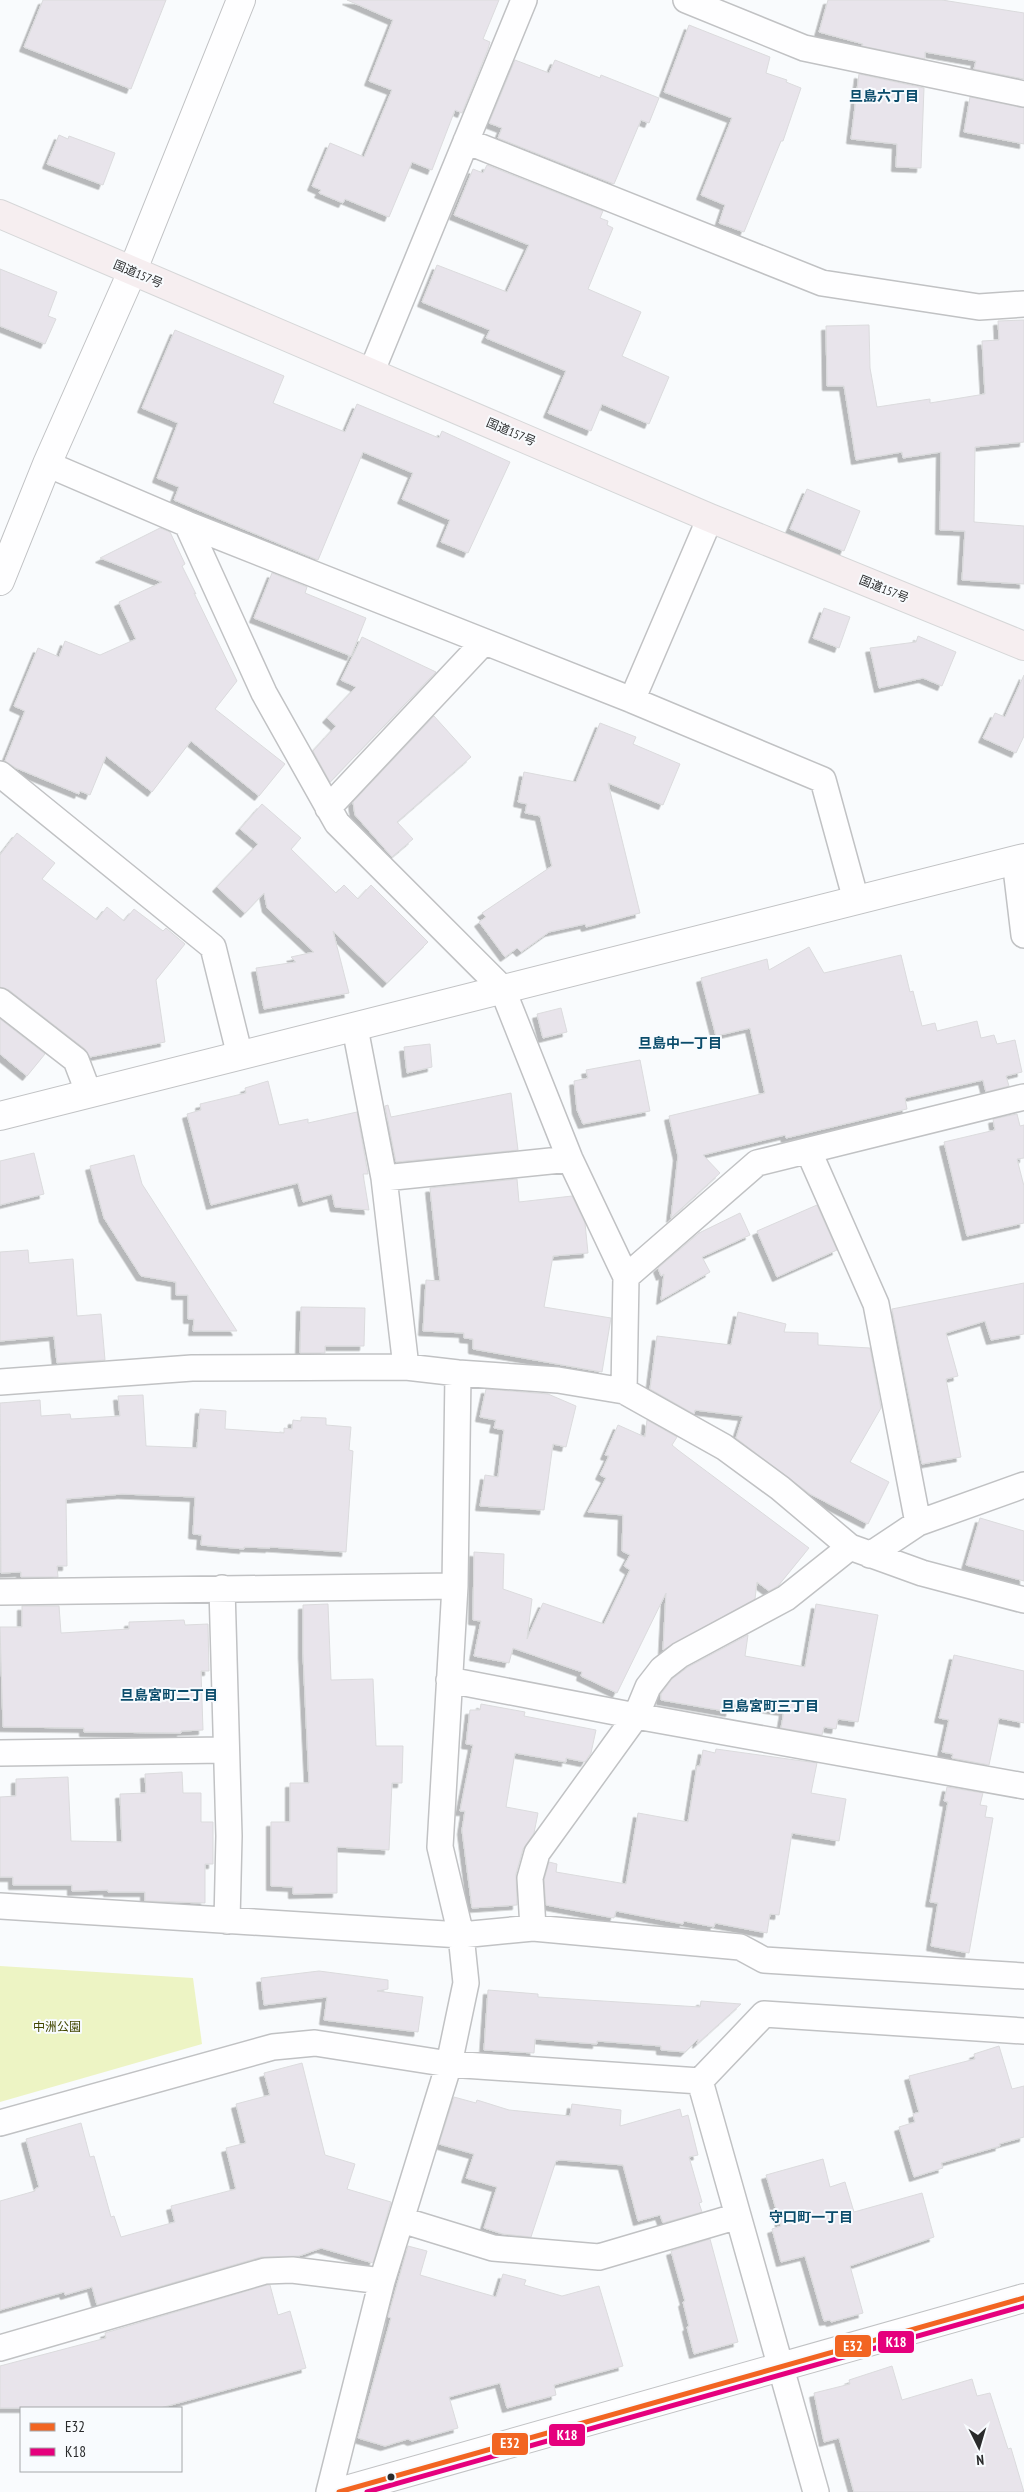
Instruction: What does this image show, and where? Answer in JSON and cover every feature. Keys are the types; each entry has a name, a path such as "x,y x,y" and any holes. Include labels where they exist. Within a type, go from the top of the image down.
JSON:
{"highway":[{"name":"国道157号","path":"0,214 710,518 1024,646"}],"street":[{"path":"0,581 47,464 132,272 241,0"},
{"path":"371,373 524,0"},
{"path":"686,0 804,48 1024,94"},
{"path":"466,141 822,283 979,307 1024,304"},
{"path":"47,464 187,524 632,700 823,780 856,900"},
{"path":"632,700 710,518"},
{"path":"187,524 264,693 337,823 502,988 570,1159 626,1277 624,1391"},
{"path":"328,808 484,642"},
{"path":"0,774 213,946 240,1056"},
{"path":"0,1116 1019,859 1024,935"},
{"path":"0,1001 76,1060 89,1094"},
{"path":"355,1028 384,1178 406,1367"},
{"path":"626,1277 757,1163 809,1152 1024,1097"},
{"path":"809,1152 876,1304 918,1523"},
{"path":"384,1178 570,1159"},
{"path":"0,1382 192,1368 406,1367 458,1373 558,1380 624,1391 724,1447 860,1551 922,1573 1024,1600"},
{"path":"329,2492 382,2281 449,2064 466,1983 461,1935 440,1847 455,1586 458,1373"},
{"path":"533,1928 530,1878 536,1853 636,1716 648,1687 662,1669 680,1655 786,1598 860,1551 918,1523 1024,1485"},
{"path":"0,1592 455,1586"},
{"path":"222,1588 229,1836 226,1921"},
{"path":"450,1680 636,1716 1024,1786"},
{"path":"0,1753 226,1750"},
{"path":"0,1906 461,1935 533,1928 740,1947 764,1960 1024,1976"},
{"path":"700,2081 764,2014 1024,2031"},
{"path":"0,2124 273,2046 295,2043 315,2043 449,2064 700,2081"},
{"path":"700,2081 816,2492"},
{"path":"402,2220 493,2248 599,2256 738,2216"},
{"path":"0,2348 265,2271 292,2270 382,2281"},
{"path":"339,2492 1024,2298"}],"green space":[{"name":"中洲公園","path":"0,1966 193,1978 202,2044 0,2102"}],"building":[{"path":"43,0 166,0 131,89 24,47"},
{"path":"347,0 499,0 483,39 490,42 488,49 462,113 455,110 432,170 412,162 389,217 345,199 343,203 319,193 321,190 312,186 330,143 364,157 392,90 369,81 393,20"},
{"path":"828,0 942,0 1024,13 1024,79 974,69 976,61 925,52 925,59 862,46 863,44 819,32"},
{"path":"689,25 770,57 766,73 787,80 786,82 801,88 783,141 781,141 744,232 719,223 725,205 701,195 732,118 664,92"},
{"path":"515,60 549,73 555,60 600,78 601,75 659,98 649,123 641,120 614,184 498,138 502,128 489,123"},
{"path":"859,74 924,88 921,168 896,167 897,144 851,139"},
{"path":"970,97 1024,108 1024,144 964,132"},
{"path":"59,135 68,139 69,136 115,153 103,185 47,164"},
{"path":"487,165 603,211 600,218 608,221 607,225 613,228 588,289 641,312 622,356 669,377 649,424 602,404 591,431 548,413 566,371 486,338 490,330 422,302 437,265 507,292 529,245 454,215 473,169 483,173"},
{"path":"0,269 57,292 48,316 56,319 45,344 0,326"},
{"path":"1024,320 1024,442 975,447 974,522 1024,526 1024,584 962,580 965,531 940,530 941,452 903,458 902,452 856,460 844,386 827,386 826,326 869,325 870,368 877,407 930,399 930,403 985,394 982,341 999,340 998,321"},
{"path":"175,330 284,376 273,403 345,432 357,404 439,438 442,431 510,462 468,553 441,542 450,520 402,499 413,473 363,452 318,560 174,500 179,487 157,478 178,423 142,408"},
{"path":"807,489 860,511 844,551 790,529"},
{"path":"160,528 170,532 185,564 182,566 196,594 194,593 237,681 215,709 285,764 259,796 191,741 152,792 106,756 90,795 80,791 79,794 16,768 5,761 25,711 14,706 38,648 59,657 65,641 100,655 136,639 119,602 162,582 100,558"},
{"path":"272,573 307,587 305,593 366,618 351,656 254,618"},
{"path":"824,608 850,617 839,648 813,638"},
{"path":"918,636 956,652 942,686 923,678 879,688 870,648 916,642"},
{"path":"362,637 436,672 330,782 313,751 336,726 327,718 356,687 341,680"},
{"path":"1024,675 1024,736 1016,753 983,738 995,713 1005,717"},
{"path":"434,716 471,757 397,822 413,839 392,857 355,815 353,802"},
{"path":"600,723 636,737 633,744 680,764 663,805 608,783 640,913 586,927 585,924 549,932 521,952 517,948 505,957 479,922 486,917 482,913 552,866 540,816 525,813 527,804 518,802 524,772 576,782"},
{"path":"262,804 301,838 291,849 336,893 344,885 358,899 371,885 428,942 387,983 333,931 349,993 264,1009 256,968 296,962 291,957 314,952 267,908 264,893 245,913 217,887 258,844 240,829"},
{"path":"17,833 55,863 42,879 97,920 107,907 124,921 134,909 163,931 166,928 185,944 156,980 165,1042 90,1057 85,1049 9,990 0,987 0,855"},
{"path":"809,947 824,973 901,955 910,992 913,991 922,1026 935,1023 937,1031 977,1021 981,1038 994,1035 997,1044 1015,1040 1022,1072 1006,1076 1009,1086 986,1092 983,1080 905,1098 907,1109 786,1138 785,1135 703,1155 720,1173 671,1218 678,1156 669,1116 765,1093 750,1028 716,1036 701,978 767,959 769,970"},
{"path":"561,1008 567,1032 543,1038 537,1014"},
{"path":"0,1019 45,1054 27,1076 0,1054"},
{"path":"430,1044 432,1067 407,1073 404,1047"},
{"path":"640,1060 650,1111 583,1124 577,1110 574,1081 588,1078 586,1070"},
{"path":"268,1081 279,1125 308,1119 308,1123 357,1112 368,1174 363,1174 369,1210 335,1207 332,1194 303,1202 298,1183 211,1205 187,1114 201,1110 200,1104 246,1093 245,1088"},
{"path":"511,1093 518,1150 396,1162 385,1106 388,1105 391,1117"},
{"path":"1017,1114 1020,1126 1024,1125 1024,1158 1017,1159 1024,1186 1024,1223 967,1236 944,1142 995,1130 993,1119"},
{"path":"34,1153 44,1194 0,1205 0,1161"},
{"path":"134,1155 142,1184 237,1331 193,1331 194,1319 188,1319 188,1295 176,1295 176,1282 141,1276 104,1218 90,1166"},
{"path":"517,1179 519,1202 572,1196 585,1223 588,1253 553,1256 544,1307 611,1318 602,1372 473,1349 473,1339 464,1338 464,1333 423,1331 426,1280 440,1281 430,1188"},
{"path":"817,1205 837,1250 777,1277 757,1231"},
{"path":"740,1213 750,1235 702,1257 710,1272 661,1300 664,1274 661,1276 658,1268 699,1233"},
{"path":"28,1250 29,1263 73,1259 77,1316 101,1314 105,1360 57,1363 54,1336 0,1341 0,1252"},
{"path":"1024,1283 1024,1334 991,1340 985,1321 946,1333 958,1376 946,1379 961,1457 922,1464 892,1309"},
{"path":"301,1307 365,1308 364,1346 325,1346 325,1353 300,1353"},
{"path":"738,1312 786,1324 784,1332 818,1333 818,1345 870,1348 881,1408 850,1462 889,1482 868,1524 810,1494 736,1438 743,1416 695,1410 694,1414 650,1389 657,1336 731,1345"},
{"path":"486,1389 548,1394 576,1406 566,1447 553,1444 544,1510 480,1506 485,1475 498,1477 504,1430 494,1428 496,1420 480,1417"},
{"path":"143,1395 146,1446 197,1448 200,1409 226,1411 225,1429 284,1433 284,1428 292,1429 293,1420 301,1421 301,1417 326,1418 326,1425 351,1427 349,1450 353,1451 346,1552 270,1547 244,1547 244,1549 201,1545 202,1535 193,1534 195,1497 122,1494 66,1499 67,1566 57,1566 58,1577 21,1577 21,1572 1,1573 0,1403 40,1400 41,1416 70,1414 71,1419 120,1416 118,1396"},
{"path":"647,1420 677,1437 672,1445 809,1548 778,1586 769,1591 757,1582 755,1599 663,1650 666,1593 617,1693 581,1676 582,1672 513,1648 509,1663 474,1656 481,1621 473,1620 474,1552 504,1554 503,1589 532,1599 527,1639 543,1603 604,1624 630,1570 624,1566 630,1555 622,1551 623,1515 588,1512 606,1478 600,1475 609,1456 605,1455 618,1425 645,1437"},
{"path":"980,1518 1024,1531 1024,1581 966,1565"},
{"path":"328,1604 331,1680 373,1679 376,1746 403,1746 402,1783 392,1783 389,1850 337,1847 337,1893 293,1894 293,1887 271,1886 271,1822 290,1822 290,1783 309,1783 303,1654 303,1605"},
{"path":"816,1604 878,1615 858,1722 838,1719 836,1729 824,1727 822,1735 781,1728 784,1711 731,1703 730,1712 661,1700 661,1694 672,1679 688,1667 748,1635 745,1656 805,1667"},
{"path":"22,1606 59,1606 61,1633 129,1629 129,1622 184,1620 185,1625 208,1624 209,1671 201,1671 203,1730 181,1731 181,1733 84,1732 84,1728 3,1727 0,1627 22,1627"},
{"path":"954,1655 1024,1671 1024,1723 999,1718 989,1765 952,1758 953,1754 942,1752 949,1720 939,1718"},
{"path":"481,1704 525,1712 524,1716 596,1730 591,1753 585,1762 566,1758 566,1762 515,1753 506,1807 538,1813 534,1833 523,1849 516,1874 517,1905 472,1908 462,1830 465,1811 460,1811 473,1745 466,1744 470,1710 480,1710"},
{"path":"716,1749 817,1763 811,1793 846,1799 839,1841 792,1833 779,1915 770,1914 767,1933 715,1923 714,1927 684,1921 683,1924 616,1911 614,1918 546,1905 544,1880 549,1862 557,1864 556,1872 626,1884 638,1813 688,1822 697,1766 700,1766 703,1750 715,1753"},
{"path":"182,1772 183,1793 201,1793 201,1822 213,1822 213,1864 205,1864 205,1903 145,1901 145,1892 72,1891 72,1885 13,1885 13,1877 0,1877 0,1797 16,1796 16,1779 68,1777 71,1841 122,1842 120,1794 146,1793 145,1774"},
{"path":"947,1787 983,1793 980,1805 987,1806 985,1817 993,1818 969,1953 931,1946 938,1903 930,1902 948,1802 944,1801"},
{"path":"319,1971 388,1980 388,1989 377,1991 423,1997 418,2032 324,2020 327,1997 264,2005 261,1978"},
{"path":"488,1990 538,1994 538,1997 700,2007 701,2001 741,2004 697,2044 698,2039 685,2052 661,2050 661,2046 597,2041 597,2044 535,2039 534,2053 484,2050"},
{"path":"999,2046 1012,2089 1024,2086 1024,2137 941,2163 943,2168 914,2177 899,2127 915,2122 913,2114 919,2112 909,2076 975,2059 974,2054"},
{"path":"302,2063 325,2155 355,2164 347,2189 391,2202 373,2263 321,2248 299,2256 261,2257 97,2305 92,2287 65,2295 64,2292 0,2310 0,2201 35,2191 39,2187 26,2139 81,2123 90,2157 94,2156 111,2217 114,2216 121,2237 175,2222 171,2206 236,2189 226,2148 246,2143 236,2104 270,2095 264,2073"},
{"path":"454,2097 476,2103 477,2100 509,2110 570,2116 572,2104 621,2110 620,2126 680,2109 682,2117 688,2115 698,2155 689,2157 702,2202 699,2203 702,2212 663,2223 660,2215 638,2221 623,2165 561,2160 556,2161 531,2237 503,2234 484,2228 497,2187 466,2178 474,2154 439,2144"},
{"path":"823,2159 830,2187 845,2182 854,2212 922,2193 934,2237 850,2266 863,2313 831,2322 830,2320 824,2321 805,2256 781,2262 772,2229 781,2226 766,2175"},
{"path":"710,2239 738,2342 694,2354 687,2327 689,2326 683,2302 685,2301 671,2251"},
{"path":"408,2246 427,2251 420,2275 496,2297 503,2274 526,2280 524,2285 562,2296 599,2286 623,2366 554,2385 556,2395 507,2408 500,2383 449,2397 458,2428 412,2441 408,2439 385,2446 358,2438 391,2318 388,2317"},
{"path":"270,2285 278,2315 290,2311 306,2368 164,2407 0,2408 0,2366 106,2338 105,2333"},
{"path":"892,2366 902,2400 972,2379 977,2396 990,2393 1008,2449 1011,2448 1024,2492 854,2492 839,2438 824,2442 814,2393 850,2384 849,2380"}],"transit line":[{"name":"E32","path":"339,2492 1024,2298"},
{"name":"K18","path":"367,2492 1024,2306"}],"district":[{"name":"旦島六丁目","path":"884,96"},
{"name":"旦島中一丁目","path":"680,1043"},
{"name":"旦島宮町二丁目","path":"169,1695"},
{"name":"旦島宮町三丁目","path":"770,1706"},
{"name":"守口町一丁目","path":"811,2217"}]}
